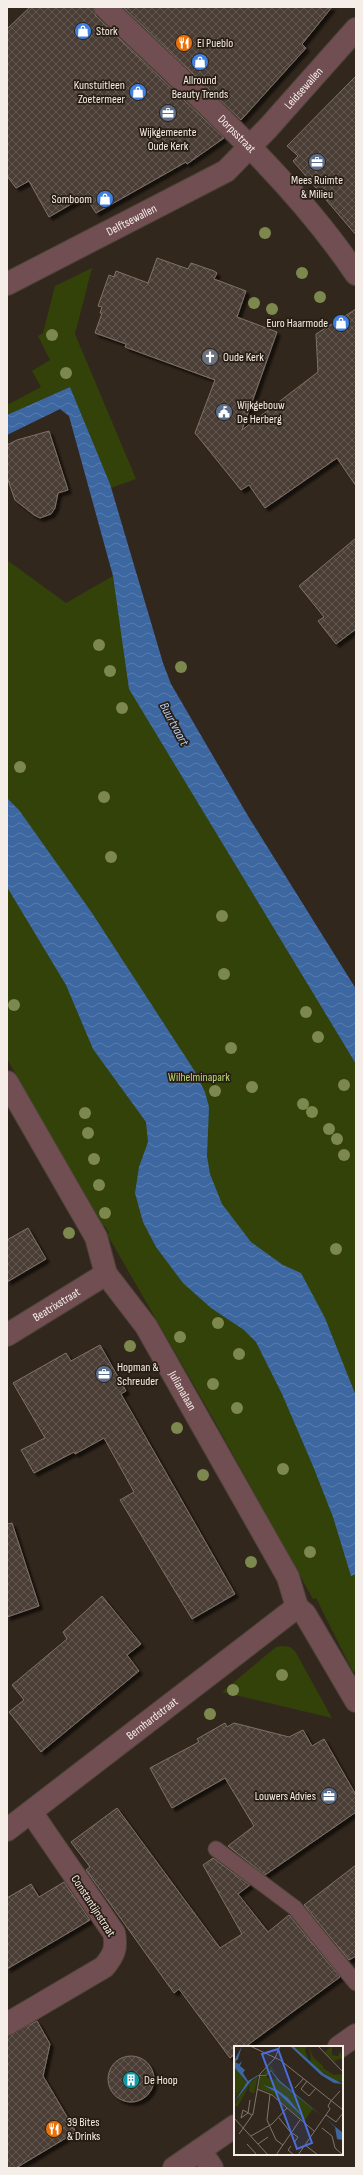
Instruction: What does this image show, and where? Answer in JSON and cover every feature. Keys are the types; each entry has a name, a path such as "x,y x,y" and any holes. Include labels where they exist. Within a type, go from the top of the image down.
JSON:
{"street":[{"name":"Dorpsstraat","path":"105,7 250,147 333,239 356,274"},
{"name":"Leidsewallen","path":"250,147 356,29"},
{"name":"Delftsewallen","path":"7,284 217,177 226,171 250,147"},
{"name":"Julianalaan","path":"7,1082 96,1236 106,1274 149,1333 288,1577 297,1607 305,1614 356,1701"},
{"name":"Beatrixstraat","path":"7,1335 106,1274"},
{"name":"Bernhardstraat","path":"9,1822 31,1812 297,1607"},
{"name":"Constantijnstraat","path":"7,2024 104,1967 114,1956 116,1944 114,1933 31,1812"},
{"path":"341,2046 356,2034"},
{"path":"174,2168 234,2127"},
{"path":"200,2150 212,2168"}],"lane":[{"path":"216,1849 295,1908 356,1983"}],"green space":[{"path":"92,268 75,334 136,479 111,488 70,387 7,415 7,405 41,387 32,371 50,360 38,336 43,333 55,286"},
{"name":"Wilhelminapark","path":"7,560 66,603 113,576 114,585 142,658 356,1036 356,1670 353,1672 316,1598 313,1599 210,1413 107,1234 109,1233 105,1226 103,1227 7,1059"},
{"path":"276,1647 290,1647 295,1651 332,1718 222,1692"}],"water":[{"name":"Buurtvaart","path":"70,387 110,484 163,663 171,684 248,816 356,989 356,1064 129,689 113,576 69,416 60,409 7,435 7,415"},
{"path":"7,798 19,810 92,913 194,1070 205,1092 209,1107 207,1156 210,1174 222,1204 251,1242 283,1265 301,1273 325,1318 356,1396 356,1574 351,1576 333,1517 313,1466 282,1394 256,1342 244,1330 211,1308 183,1283 156,1247 143,1222 135,1193 139,1167 148,1142 146,1122 93,1049 66,985 7,887"}],"building":[{"path":"30,7 93,7 96,16 224,138 187,164 186,162 96,213 85,196 49,217 29,181 16,188 7,176 7,29"},
{"path":"123,7 332,7 302,44 306,48 241,120"},
{"path":"356,76 356,235 293,161 298,156 287,146"},
{"path":"157,258 188,269 191,263 214,271 217,273 214,279 246,291 237,317 277,332 242,430 318,372 316,334 356,309 356,486 337,458 265,508 249,485 241,490 195,433 215,380 125,347 126,344 95,333 102,313 100,313 102,307 98,306 109,275 114,277 116,271 148,283"},
{"path":"49,431 68,490 58,493 55,508 51,514 40,518 15,500 7,477 7,445 17,440"},
{"path":"356,538 356,629 336,644 318,621 324,617 299,586"},
{"path":"28,1228 46,1259 7,1282 7,1240"},
{"path":"100,1345 126,1391 121,1394 235,1594 192,1619 120,1500 134,1492 104,1438 75,1454 74,1452 34,1473 21,1450 45,1438 13,1383 66,1353 71,1361"},
{"path":"12,1523 39,1606 7,1617 7,1524"},
{"path":"102,1596 141,1644 127,1655 139,1671 41,1752 9,1712 24,1700 12,1685 67,1639 63,1632"},
{"path":"225,1723 227,1727 234,1723 289,1737 303,1730 312,1746 324,1739 356,1795 356,1812 265,1875 228,1846 254,1826 225,1778 172,1808 150,1768 199,1742 197,1739"},
{"path":"117,1808 220,1948 242,1934 203,1865 213,1858 250,1885 238,1894 268,1932 289,1915 340,1977 246,2046 234,2046 234,2055 230,2058 179,1989 174,1993 86,1870 90,1867 71,1842"},
{"path":"356,1865 356,1956 349,1960 304,1905"},
{"path":"64,1882 90,1920 7,1969 7,1898 31,1884 39,1897"},
{"path":"37,2021 50,2044 43,2076 76,2132 16,2168 7,2168 7,2036"},
{"name":"De Hoop","path":"131,2056 144,2060 150,2066 154,2079 150,2092 144,2098 131,2102 118,2098 112,2092 108,2079 112,2066 118,2060"}],"place":[{"name":"Stork","path":"83,31"},
{"name":"El Pueblo","path":"184,43"},
{"name":"Allround Beauty Trends","path":"200,62"},
{"name":"Kunstuitleen Zoetermeer","path":"138,92"},
{"name":"Wijkgemeente Oude Kerk","path":"168,113"},
{"name":"Mees Ruimte & Milieu","path":"317,162"},
{"name":"Somboom","path":"105,199"},
{"name":"Euro Haarmode","path":"341,323"},
{"name":"Oude Kerk","path":"210,357"},
{"name":"Wijkgebouw De Herberg","path":"224,412"},
{"name":"Hopman & Schreuder","path":"104,1374"},
{"name":"Louwers Advies","path":"329,1796"},
{"name":"De Hoop","path":"131,2080"},
{"name":"39 Bites & Drinks","path":"54,2129"}]}
